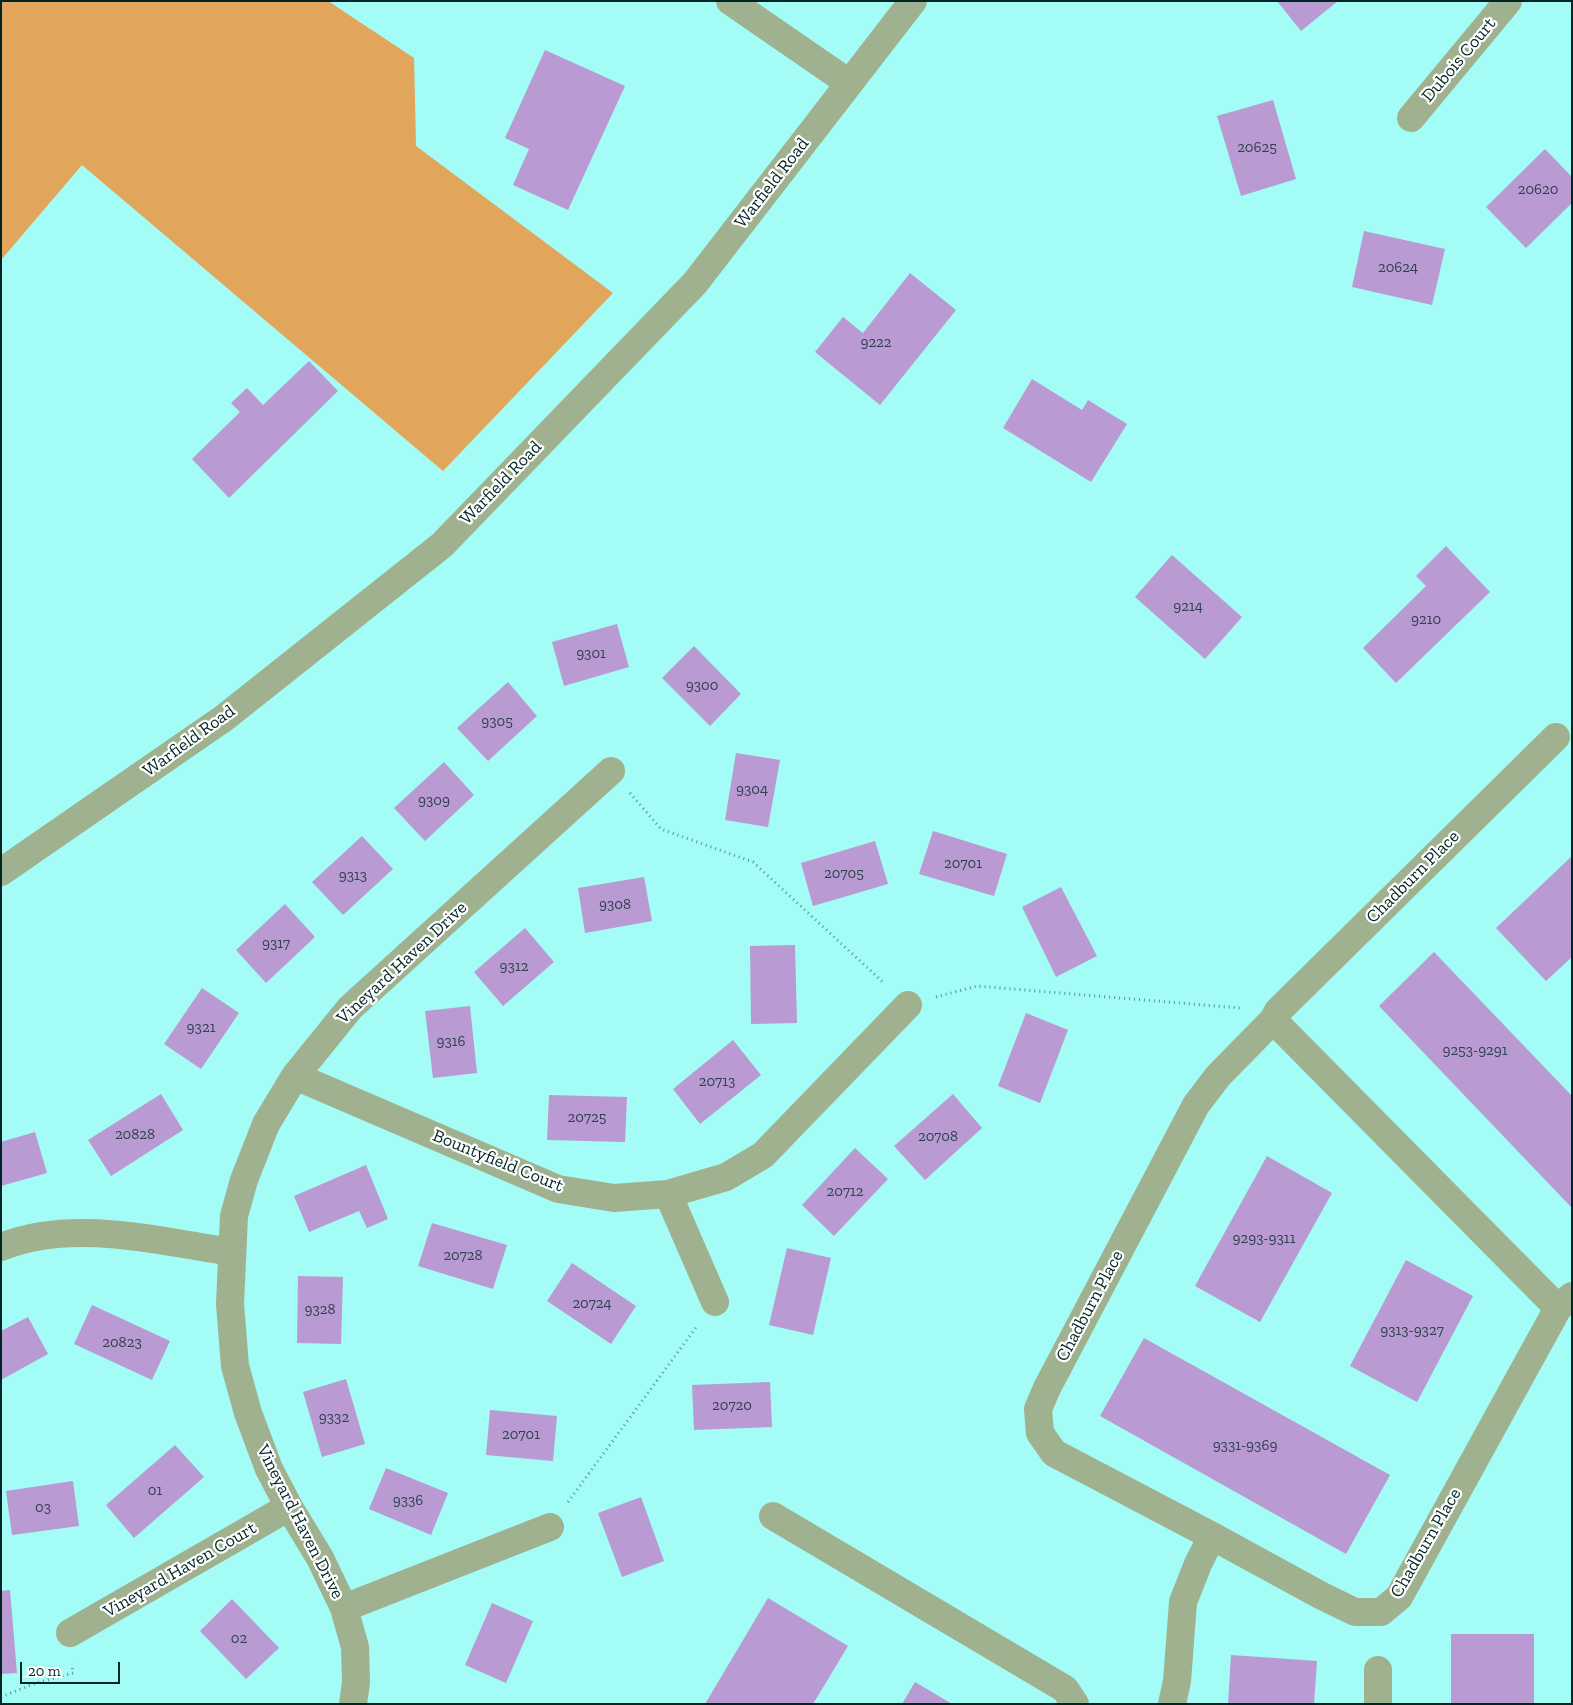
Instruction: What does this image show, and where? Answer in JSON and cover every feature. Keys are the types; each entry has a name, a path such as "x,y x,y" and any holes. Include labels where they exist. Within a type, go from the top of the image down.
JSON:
{"street":[{"path":"730,1 849,83"},
{"name":"Warfield Road","path":"1,872 224,718 442,545 695,283 913,1"},
{"name":"Dubois Court","path":"1411,118 1508,1"},
{"name":"Chadburn Place","path":"1276,1015 1565,1302 1398,1597 1381,1612 1355,1612 1322,1596 1054,1453 1040,1433 1038,1409 1047,1388 1196,1105 1218,1076 1276,1015 1556,737"},
{"name":"Vineyard Haven Drive","path":"353,1704 356,1682 355,1647 344,1608 320,1558 289,1507 269,1468 248,1413 235,1366 230,1304 234,1216 244,1180 266,1124 296,1076 350,1008 611,771"},
{"name":"Bountyfield Court","path":"296,1076 558,1189 614,1198 668,1194 726,1177 763,1156 908,1005"},
{"path":"668,1194 715,1302"},
{"path":"1,1247 18,1240 53,1234 116,1234 231,1252"},
{"name":"Vineyard Haven Court","path":"70,1633 289,1507"},
{"path":"773,1516 1065,1689 1075,1704"},
{"path":"344,1608 550,1527"},
{"path":"1172,1704 1177,1682 1183,1602 1198,1564 1212,1536"},
{"path":"1378,1670 1378,1704"}],"path":[{"path":"611,771 661,829 753,862 908,1005 977,986 1276,1015"},
{"path":"550,1527 715,1302"},
{"path":"1,1696 36,1683 73,1673 70,1633"}],"shaded area":[{"path":"1,1 328,1 414,58 416,146 613,293 443,471 82,165 1,260"}],"building":[{"path":"1277,1 1338,1 1301,31"},
{"path":"545,50 625,86 568,210 513,185 529,149 505,138"},
{"path":"1273,100 1296,179 1241,196 1217,116"},
{"path":"1545,149 1572,177 1572,203 1526,248 1486,207"},
{"path":"1364,231 1445,249 1432,305 1352,287"},
{"path":"910,273 956,310 880,405 815,352 843,317 863,333"},
{"path":"309,361 338,391 229,498 192,459 240,412 231,403 247,388 263,405"},
{"path":"1032,379 1082,410 1088,400 1127,424 1091,482 1003,428"},
{"path":"1446,546 1490,592 1396,683 1363,648 1426,586 1416,576"},
{"path":"1172,555 1242,617 1205,659 1135,597"},
{"path":"617,624 629,667 564,686 552,642"},
{"path":"694,646 741,694 710,726 662,678"},
{"path":"508,682 537,716 488,761 457,728"},
{"path":"736,753 780,760 768,827 725,820"},
{"path":"444,762 474,795 425,841 394,808"},
{"path":"933,831 1007,854 994,896 919,874"},
{"path":"362,836 393,869 343,915 312,882"},
{"path":"875,841 888,884 813,906 801,863"},
{"path":"1572,856 1572,957 1546,981 1496,928"},
{"path":"644,877 652,921 585,933 578,888"},
{"path":"1061,887 1097,956 1056,977 1022,907"},
{"path":"285,904 315,937 266,983 236,950"},
{"path":"525,928 554,962 503,1006 474,972"},
{"path":"795,945 797,1023 751,1024 750,946"},
{"path":"1434,952 1572,1096 1572,1208 1379,1006"},
{"path":"202,988 239,1013 201,1069 164,1044"},
{"path":"470,1006 477,1073 433,1078 425,1011"},
{"path":"1026,1013 1068,1030 1040,1103 998,1086"},
{"path":"733,1040 761,1075 700,1124 673,1089"},
{"path":"161,1094 183,1130 111,1176 88,1140"},
{"path":"953,1094 982,1128 925,1180 894,1146"},
{"path":"549,1095 627,1097 625,1142 547,1140"},
{"path":"35,1132 47,1173 1,1186 1,1142"},
{"path":"855,1148 888,1179 834,1236 802,1205"},
{"path":"1267,1156 1332,1193 1260,1322 1195,1286"},
{"path":"366,1165 388,1219 367,1228 359,1211 309,1232 294,1196"},
{"path":"432,1223 507,1245 493,1289 418,1266"},
{"path":"787,1248 831,1258 813,1335 769,1325"},
{"path":"1406,1260 1473,1296 1417,1402 1350,1366"},
{"path":"572,1263 636,1306 611,1344 547,1301"},
{"path":"298,1276 343,1277 341,1344 297,1343"},
{"path":"92,1305 170,1341 152,1380 74,1344"},
{"path":"28,1317 48,1354 1,1380 1,1331"},
{"path":"1144,1338 1390,1475 1346,1554 1100,1416"},
{"path":"346,1379 365,1444 322,1457 303,1392"},
{"path":"770,1382 772,1427 694,1430 692,1385"},
{"path":"490,1410 557,1416 553,1461 486,1455"},
{"path":"175,1445 204,1477 134,1538 106,1505"},
{"path":"386,1468 448,1493 431,1535 369,1509"},
{"path":"73,1481 79,1526 12,1535 6,1491"},
{"path":"641,1497 664,1561 622,1577 598,1513"},
{"path":"10,1590 17,1673 1,1674 1,1591"},
{"path":"768,1598 848,1646 813,1704 705,1704"},
{"path":"232,1599 279,1648 246,1679 200,1631"},
{"path":"492,1603 533,1621 506,1683 465,1665"},
{"path":"1451,1634 1534,1634 1534,1704 1451,1704"},
{"path":"1231,1655 1317,1661 1314,1704 1228,1704"},
{"path":"915,1682 952,1704 902,1704"}]}
